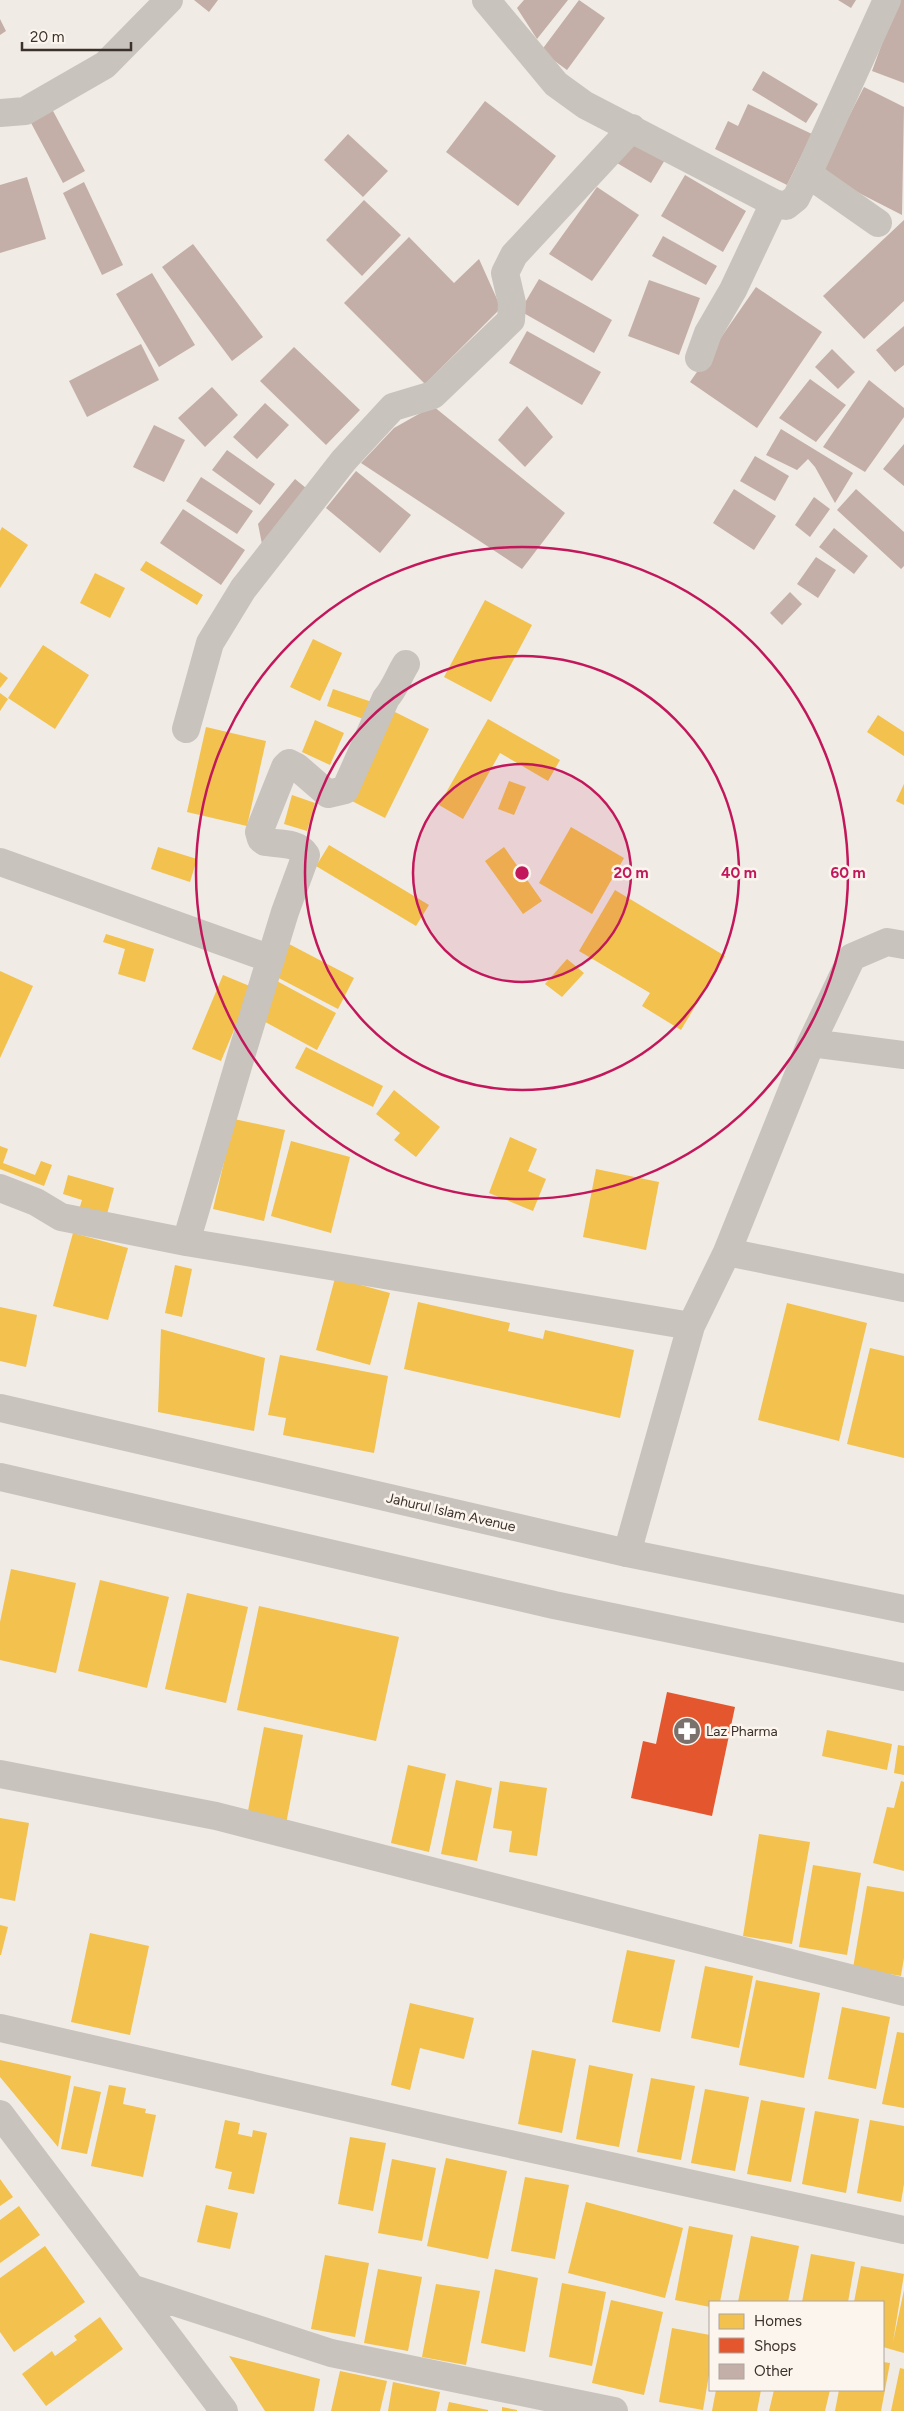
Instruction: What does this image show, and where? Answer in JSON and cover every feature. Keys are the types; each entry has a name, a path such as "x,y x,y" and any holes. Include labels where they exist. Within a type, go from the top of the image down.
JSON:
{"street":[{"path":"0,113 25,111 105,65 169,0"},
{"path":"486,0 556,84 585,105 774,203 786,206 796,198 808,174 886,0"},
{"path":"186,728 210,643 243,589 344,460 393,407 434,395 511,320 512,303 505,273 514,255 632,128"},
{"path":"808,174 878,223"},
{"path":"699,358 708,333 733,290 774,203"},
{"path":"186,1242 219,1126 271,959 306,855 297,846 265,842 260,839 259,832 288,763 296,767 328,794 345,790 386,698 393,691 395,682 406,664"},
{"path":"0,862 271,959"},
{"path":"627,1553 691,1326 727,1252 810,1043 852,957 887,942 904,945"},
{"path":"810,1043 904,1055"},
{"path":"0,1188 36,1202 61,1217 186,1242 691,1326"},
{"path":"727,1252 904,1288"},
{"name":"Jahurul Islam Avenue","path":"0,1408 627,1553 904,1609"},
{"path":"0,1477 554,1605 904,1677"},
{"path":"0,1774 216,1816 904,1992"},
{"path":"0,2028 464,2134 904,2230"},
{"path":"0,2114 224,2411"},
{"path":"131,2288 331,2353 614,2411"}],"building: Homes":[{"path":"2,527 28,545 0,588 0,531"},
{"path":"146,561 203,595 197,605 140,570"},
{"path":"95,573 125,588 110,618 80,603"},
{"path":"485,600 532,625 491,702 444,677"},
{"path":"313,639 342,653 320,701 290,687"},
{"path":"43,645 89,675 55,729 8,698"},
{"path":"0,672 8,678 0,688"},
{"path":"333,689 375,703 369,721 327,706"},
{"path":"0,693 8,699 0,711"},
{"path":"391,710 429,729 385,818 348,799"},
{"path":"878,715 904,732 904,756 867,732"},
{"path":"488,719 560,760 548,781 500,753 463,819 439,805"},
{"path":"315,720 344,733 330,765 302,752"},
{"path":"206,727 266,741 247,826 187,812"},
{"path":"509,781 526,787 514,815 498,809"},
{"path":"904,784 904,805 896,801"},
{"path":"292,795 315,803 307,831 284,824"},
{"path":"571,827 624,858 592,914 539,883"},
{"path":"329,845 429,905 416,926 316,866"},
{"path":"158,847 197,859 190,882 151,869"},
{"path":"504,847 542,901 523,914 485,861"},
{"path":"615,890 725,956 681,1030 642,1006 650,993 579,951"},
{"path":"106,934 154,949 145,982 118,974 125,949 103,942"},
{"path":"289,944 354,978 338,1009 273,975"},
{"path":"567,959 584,973 562,997 545,984"},
{"path":"0,971 33,986 0,1058"},
{"path":"223,975 252,987 221,1061 192,1049"},
{"path":"275,980 336,1013 317,1050 256,1017"},
{"path":"306,1047 383,1086 373,1107 295,1068"},
{"path":"394,1090 440,1127 416,1157 394,1140 400,1133 376,1114"},
{"path":"234,1119 285,1130 264,1221 213,1209"},
{"path":"510,1137 537,1149 528,1171 546,1179 533,1211 489,1193"},
{"path":"291,1141 350,1157 331,1233 271,1216"},
{"path":"0,1146 8,1149 3,1163 35,1175 41,1161 52,1165 44,1186 0,1169"},
{"path":"596,1169 659,1182 646,1250 583,1237"},
{"path":"68,1175 114,1188 106,1218 79,1210 82,1200 63,1194"},
{"path":"73,1233 128,1248 108,1320 53,1306"},
{"path":"175,1265 192,1269 182,1317 165,1313"},
{"path":"335,1278 390,1293 370,1365 316,1350"},
{"path":"418,1302 510,1323 508,1331 543,1339 545,1330 634,1350 620,1418 404,1369"},
{"path":"787,1303 867,1323 839,1441 758,1420"},
{"path":"0,1307 37,1315 26,1367 0,1361"},
{"path":"161,1329 265,1358 254,1431 158,1412"},
{"path":"870,1348 904,1356 904,1458 847,1444"},
{"path":"280,1355 388,1376 374,1453 283,1435 286,1418 268,1415"},
{"path":"11,1569 76,1583 56,1673 0,1660 0,1622"},
{"path":"100,1580 169,1597 147,1688 78,1671"},
{"path":"187,1593 248,1607 226,1703 165,1689"},
{"path":"259,1606 399,1637 376,1741 237,1710"},
{"path":"264,1727 303,1735 286,1824 247,1816"},
{"path":"827,1730 892,1744 887,1770 822,1756"},
{"path":"898,1745 904,1746 904,1775 894,1773"},
{"path":"408,1765 446,1774 429,1852 391,1843"},
{"path":"456,1780 492,1788 477,1861 441,1854"},
{"path":"500,1781 547,1788 537,1856 509,1852 512,1831 493,1828"},
{"path":"901,1781 904,1782 904,1871 873,1863 887,1807 894,1808"},
{"path":"0,1818 29,1823 15,1901 0,1898"},
{"path":"759,1834 810,1842 792,1944 743,1936"},
{"path":"813,1865 861,1873 847,1955 799,1947"},
{"path":"867,1886 904,1892 904,1958 901,1976 853,1968"},
{"path":"0,1925 8,1927 1,1955 0,1955"},
{"path":"90,1933 149,1946 130,2035 71,2022"},
{"path":"627,1950 675,1960 660,2032 612,2022"},
{"path":"705,1966 753,1976 739,2048 691,2038"},
{"path":"756,1980 820,1993 804,2078 739,2065"},
{"path":"410,2003 474,2018 464,2059 420,2048 410,2090 391,2085"},
{"path":"842,2007 890,2017 876,2089 828,2079"},
{"path":"897,2032 904,2033 904,2108 882,2104"},
{"path":"532,2050 576,2059 562,2133 518,2124"},
{"path":"0,2060 71,2076 58,2147 0,2077"},
{"path":"589,2065 633,2074 619,2147 576,2139"},
{"path":"651,2078 695,2086 681,2160 637,2152"},
{"path":"109,2085 126,2088 123,2104 146,2109 145,2113 156,2115 143,2177 91,2166"},
{"path":"74,2086 101,2092 87,2154 61,2149"},
{"path":"705,2089 749,2097 735,2171 691,2163"},
{"path":"761,2100 805,2108 791,2182 747,2174"},
{"path":"815,2111 859,2119 846,2193 802,2184"},
{"path":"225,2120 240,2123 238,2134 252,2137 253,2130 267,2133 254,2194 228,2189 232,2172 215,2168"},
{"path":"870,2120 904,2126 904,2184 901,2202 857,2193"},
{"path":"350,2137 386,2143 373,2211 338,2204"},
{"path":"446,2158 507,2171 488,2259 427,2246"},
{"path":"392,2159 436,2168 422,2241 378,2233"},
{"path":"525,2177 569,2185 555,2259 511,2251"},
{"path":"0,2179 13,2197 0,2206"},
{"path":"586,2202 683,2228 665,2298 568,2273"},
{"path":"206,2205 238,2213 230,2249 197,2242"},
{"path":"19,2206 40,2235 0,2263 0,2220"},
{"path":"689,2226 733,2235 720,2301 709,2301 709,2307 675,2300"},
{"path":"751,2236 799,2246 788,2301 738,2301"},
{"path":"45,2246 85,2302 14,2352 0,2332 0,2278"},
{"path":"811,2254 855,2262 848,2301 802,2301"},
{"path":"325,2255 369,2263 355,2337 311,2329"},
{"path":"861,2266 904,2274 893,2342 904,2290 904,2353 884,2347 884,2301 854,2301"},
{"path":"378,2269 422,2277 408,2351 364,2343"},
{"path":"495,2269 538,2278 525,2352 481,2343"},
{"path":"562,2283 606,2292 592,2366 549,2357"},
{"path":"436,2284 480,2291 466,2365 422,2357"},
{"path":"611,2300 663,2312 644,2395 592,2383"},
{"path":"100,2317 123,2349 46,2406 22,2374 52,2351 55,2356 77,2340 74,2336"},
{"path":"672,2328 709,2335 709,2375 703,2410 659,2402"},
{"path":"229,2356 320,2379 314,2411 265,2411"},
{"path":"884,2362 890,2363 881,2411 835,2411 839,2391 884,2391"},
{"path":"900,2368 904,2369 904,2411 891,2411"},
{"path":"340,2371 387,2381 380,2411 331,2411"},
{"path":"393,2382 440,2392 436,2411 388,2411"},
{"path":"716,2391 761,2391 757,2411 712,2411"},
{"path":"774,2391 830,2391 825,2411 769,2411"},
{"path":"449,2402 488,2410 488,2411 447,2411"},
{"path":"502,2407 517,2410 517,2411 502,2411"}],"building: Shops":[{"path":"667,1692 735,1707 712,1816 631,1798 643,1741 656,1744"}],"building: Other":[{"path":"194,0 218,0 209,12"},
{"path":"524,0 568,0 537,39 517,8"},
{"path":"579,0 605,18 567,70 541,51"},
{"path":"838,0 856,0 851,8"},
{"path":"898,0 904,0 904,83 872,71"},
{"path":"0,19 6,31 0,35"},
{"path":"763,71 818,104 806,123 752,90"},
{"path":"864,87 904,107 902,215 820,173"},
{"path":"485,101 556,156 518,206 446,152"},
{"path":"748,104 812,134 787,185 715,149 728,121 738,126"},
{"path":"52,109 85,171 63,183 30,121"},
{"path":"348,134 388,171 363,197 324,160"},
{"path":"631,138 666,158 651,183 617,163"},
{"path":"685,175 746,211 723,252 661,216"},
{"path":"27,177 46,239 0,253 0,185"},
{"path":"84,182 123,265 102,275 63,193"},
{"path":"597,187 639,215 592,281 549,254"},
{"path":"364,200 401,235 362,276 326,240"},
{"path":"904,220 904,301 864,339 823,296"},
{"path":"663,236 717,266 706,285 652,256"},
{"path":"409,237 454,283 479,259 501,308 425,384 344,303"},
{"path":"193,244 263,337 232,361 162,267"},
{"path":"152,273 195,345 159,367 116,294"},
{"path":"539,279 612,320 594,353 520,311"},
{"path":"649,280 700,298 679,355 628,336"},
{"path":"756,287 822,332 757,428 690,382"},
{"path":"904,326 904,365 895,372 876,350"},
{"path":"527,331 601,372 582,405 509,363"},
{"path":"141,344 159,380 87,417 69,381"},
{"path":"294,347 360,410 326,445 260,381"},
{"path":"832,349 855,372 838,389 815,367"},
{"path":"810,379 846,405 816,442 779,418"},
{"path":"869,380 904,408 904,417 865,472 823,447"},
{"path":"212,387 238,415 205,447 178,418"},
{"path":"265,403 289,425 257,459 233,437"},
{"path":"433,406 565,513 522,569 361,463 394,428"},
{"path":"527,406 553,437 525,467 498,440"},
{"path":"154,425 185,440 164,482 133,467"},
{"path":"781,429 853,473 835,503 815,467 808,459 797,470 766,455"},
{"path":"904,444 904,486 883,469"},
{"path":"227,450 275,484 260,505 212,470"},
{"path":"755,456 789,476 775,501 740,481"},
{"path":"356,471 411,515 380,553 326,508"},
{"path":"201,477 253,511 237,534 186,501"},
{"path":"295,479 306,488 262,544 258,524"},
{"path":"734,489 776,516 754,550 713,523"},
{"path":"856,489 904,532 904,566 901,569 837,510"},
{"path":"814,497 830,509 810,537 795,525"},
{"path":"183,509 245,550 221,585 160,543"},
{"path":"834,528 868,556 854,574 819,547"},
{"path":"816,557 836,570 818,598 797,584"},
{"path":"790,592 802,604 782,625 770,613"}],"place":[{"name":"Laz Pharma","path":"687,1731"}]}
